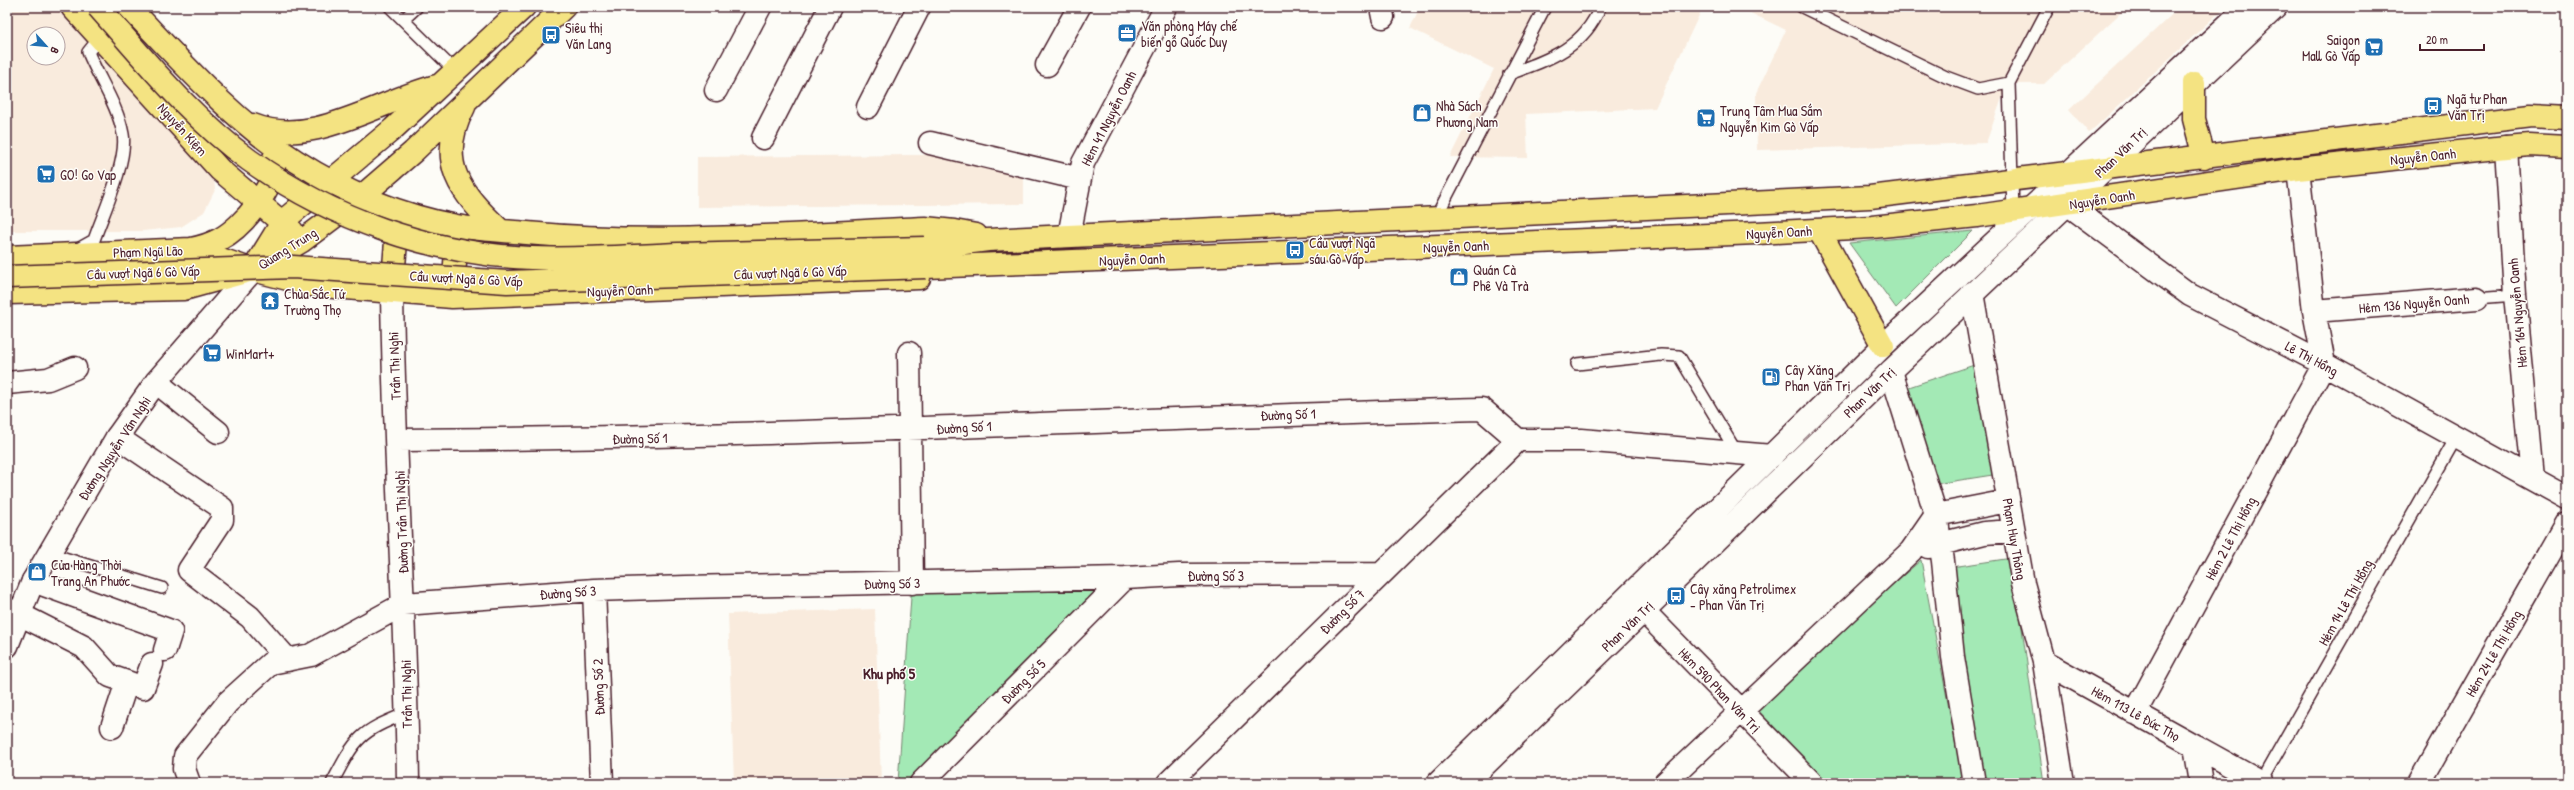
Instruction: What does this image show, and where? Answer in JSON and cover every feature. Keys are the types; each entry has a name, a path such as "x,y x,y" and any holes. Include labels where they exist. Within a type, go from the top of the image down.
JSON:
{"main road":[{"name":"Nguyễn Kiệm","path":"72,7 220,170 256,202 283,221 302,241"},
{"name":"Cầu vượt Ngã 6 Gò Vấp","path":"98,7 189,109 248,159 324,205 357,220 419,241 461,251 533,258 925,257"},
{"path":"128,7 240,119 267,141 332,182 362,196"},
{"name":"Quang Trung","path":"253,270 302,241 362,196 413,152 564,7"},
{"path":"522,8 543,28"},
{"name":"Quang Trung","path":"253,270 283,221 332,182 448,78 522,8"},
{"path":"240,119 270,130 301,132 330,125 448,78"},
{"path":"2194,83 2194,120 2204,157"},
{"path":"468,99 458,119 452,140 453,172 470,199 501,231"},
{"name":"Nguyễn Oanh","path":"925,257 988,240 1813,201 1922,192 2531,116 2567,118"},
{"path":"191,249 221,239 233,230 268,188 274,173 274,156 267,141"},
{"name":"Nguyễn Oanh","path":"925,257 987,264 1819,230 1925,222 2021,211 2298,169 2530,145 2567,148"},
{"name":"Nguyễn Oanh","path":"362,196 399,210 458,226 501,231 639,239 925,228 954,230 988,240"},
{"path":"392,292 399,210"},
{"path":"452,297 458,226"},
{"path":"1819,230 1883,346"},
{"name":"Phạm Ngũ Lão","path":"7,257 191,249 253,270"},
{"name":"Cầu vượt Ngã 6 Gò Vấp","path":"7,277 293,267 506,282 925,257"},
{"name":"Nguyễn Oanh","path":"253,270 311,285 452,297 927,278 987,264"},
{"path":"7,293 184,289 253,270"}],"street":[{"path":"716,90 760,7"},
{"path":"763,138 830,7"},
{"path":"868,107 919,7"},
{"path":"1047,65 1079,7"},
{"name":"Hẻm 41 Nguyễn Oanh","path":"1069,236 1083,163 1166,7"},
{"name":"Phan Văn Trị","path":"1466,783 1636,604 1772,456 2021,211 2068,174 2247,7"},
{"name":"Phan Văn Trị","path":"1438,783 1890,371 2276,7"},
{"path":"930,143 1080,179"},
{"name":"Hẻm 164 Nguyễn Oanh","path":"2506,147 2515,295 2532,478"},
{"path":"2298,169 2314,311 2324,364"},
{"name":"Lê Thị Hồng","path":"2067,204 2190,295 2324,364 2567,498"},
{"name":"Đường Nguyễn Văn Nghi","path":"7,646 13,608 33,580 118,437 156,382 253,270"},
{"name":"Trần Thị Nghỉ","path":"392,292 397,440"},
{"name":"Phạm Huy Thông","path":"1972,293 2022,583 2044,662 2063,783"},
{"name":"Hẻm 136 Nguyễn Oanh","path":"2314,311 2477,298"},
{"path":"909,353 912,430 912,583"},
{"name":"Hẻm 2 Lê Thị Hồng","path":"2136,713 2324,364"},
{"path":"7,383 48,379 75,368"},
{"path":"1890,371 1936,515 1941,544 1953,658 1974,783"},
{"path":"156,382 218,432"},
{"name":"Đường Số 1","path":"397,440 677,437 912,430 1184,417 1482,408 1518,440"},
{"path":"118,437 222,508 222,520 189,570 250,617 288,660"},
{"name":"Đường Trần Thị Nghỉ","path":"397,440 404,604"},
{"path":"1518,440 1582,440 1772,456"},
{"name":"Đường Số 7","path":"1168,783 1518,440"},
{"path":"1665,783 1911,551 1936,515 2008,501"},
{"name":"Hẻm 24 Lê Thị Hồng","path":"2420,783 2567,523"},
{"path":"1911,551 1984,533 2013,531"},
{"name":"Đường Số 3","path":"404,604 594,590 1125,578 1179,575 1380,574"},
{"name":"Đường Số 5","path":"922,783 1125,578"},
{"path":"13,608 84,647 110,676 143,688 171,631 33,580"},
{"name":"Đường Số 2","path":"594,590 602,783"},
{"path":"189,783 184,769 185,756 228,702 271,663 311,655 404,604"},
{"name":"Trần Thị Nghỉ","path":"404,604 408,783"},
{"name":"Hẻm 590 Phan Văn Trị","path":"1636,604 1812,783"},
{"name":"Hẻm 113 Lê Đức Thọ","path":"2044,662 2195,746 2201,783"},
{"path":"112,728 126,682"},
{"path":"2195,746 2261,783"}],"lane":[{"path":"390,7 403,20 448,78"},
{"path":"403,20 417,7"},
{"path":"1435,219 1545,7"},
{"path":"1510,74 1545,61 1578,42 1600,7"},
{"path":"1802,7 1946,77 1978,89 2009,83"},
{"path":"2021,211 2012,181 2009,83 2049,7"},
{"path":"68,254 94,240 120,166 123,135 114,109 88,52 100,37"},
{"name":"Hẻm 136 Nguyễn Oanh","path":"2477,298 2515,295"},
{"path":"1577,364 1661,355 1678,356 1737,453"},
{"name":"Hẻm 14 Lê Thị Hồng","path":"2261,783 2457,436"},
{"path":"48,553 162,588"},
{"path":"332,783 362,734 407,713"}],"shaded area":[{"path":"7,7 68,7 214,177 215,190 204,212 181,227 143,231 7,231"},
{"path":"1420,7 1703,7 1655,108 1526,114 1528,158 1450,157 1494,69 1410,28"},
{"path":"1738,7 2127,7 2044,84 2007,84 1986,143 1757,150 1756,93 1786,30"},
{"path":"2180,7 2225,7 2089,133 2069,110"},
{"path":"1024,154 1024,204 697,207 697,157"},
{"path":"875,609 881,783 734,783 728,614"}],"green space":[{"path":"1973,231 1896,308 1849,243"},
{"path":"1974,365 1999,474 1935,484 1906,388"},
{"path":"2012,558 2044,783 1983,783 1952,567"},
{"path":"1921,560 1963,783 1825,783 1751,708"},
{"path":"1125,578 921,783 898,783 912,583"}],"place":[{"name":"Văn phòng Máy chế biến gỗ Quốc Duy","path":"1127,33"},
{"name":"Siêu thị Văn Lang","path":"551,35"},
{"name":"Saigon Mall Gò Vấp","path":"2374,47"},
{"name":"Ngã tư Phan Văn Trị","path":"2433,106"},
{"name":"Nhà Sách Phương Nam","path":"1422,113"},
{"name":"Trung Tâm Mua Sắm Nguyễn Kim Gò Vấp","path":"1706,118"},
{"name":"GO! Go Vap","path":"46,174"},
{"name":"Cầu vượt Ngã sáu Gò Vấp","path":"1295,250"},
{"name":"Quán Cà Phê Và Trà","path":"1459,277"},
{"name":"Chùa Sắc Tứ Trường Thọ","path":"270,301"},
{"name":"WinMart+","path":"212,353"},
{"name":"Cây Xăng Phan Văn Trị","path":"1771,377"},
{"name":"Cửa Hàng Thời Trang An Phước","path":"37,572"},
{"name":"Cây xăng Petrolimex - Phan Văn Trị","path":"1676,596"}],"district":[{"name":"Khu phố 5","path":"889,673"}]}
